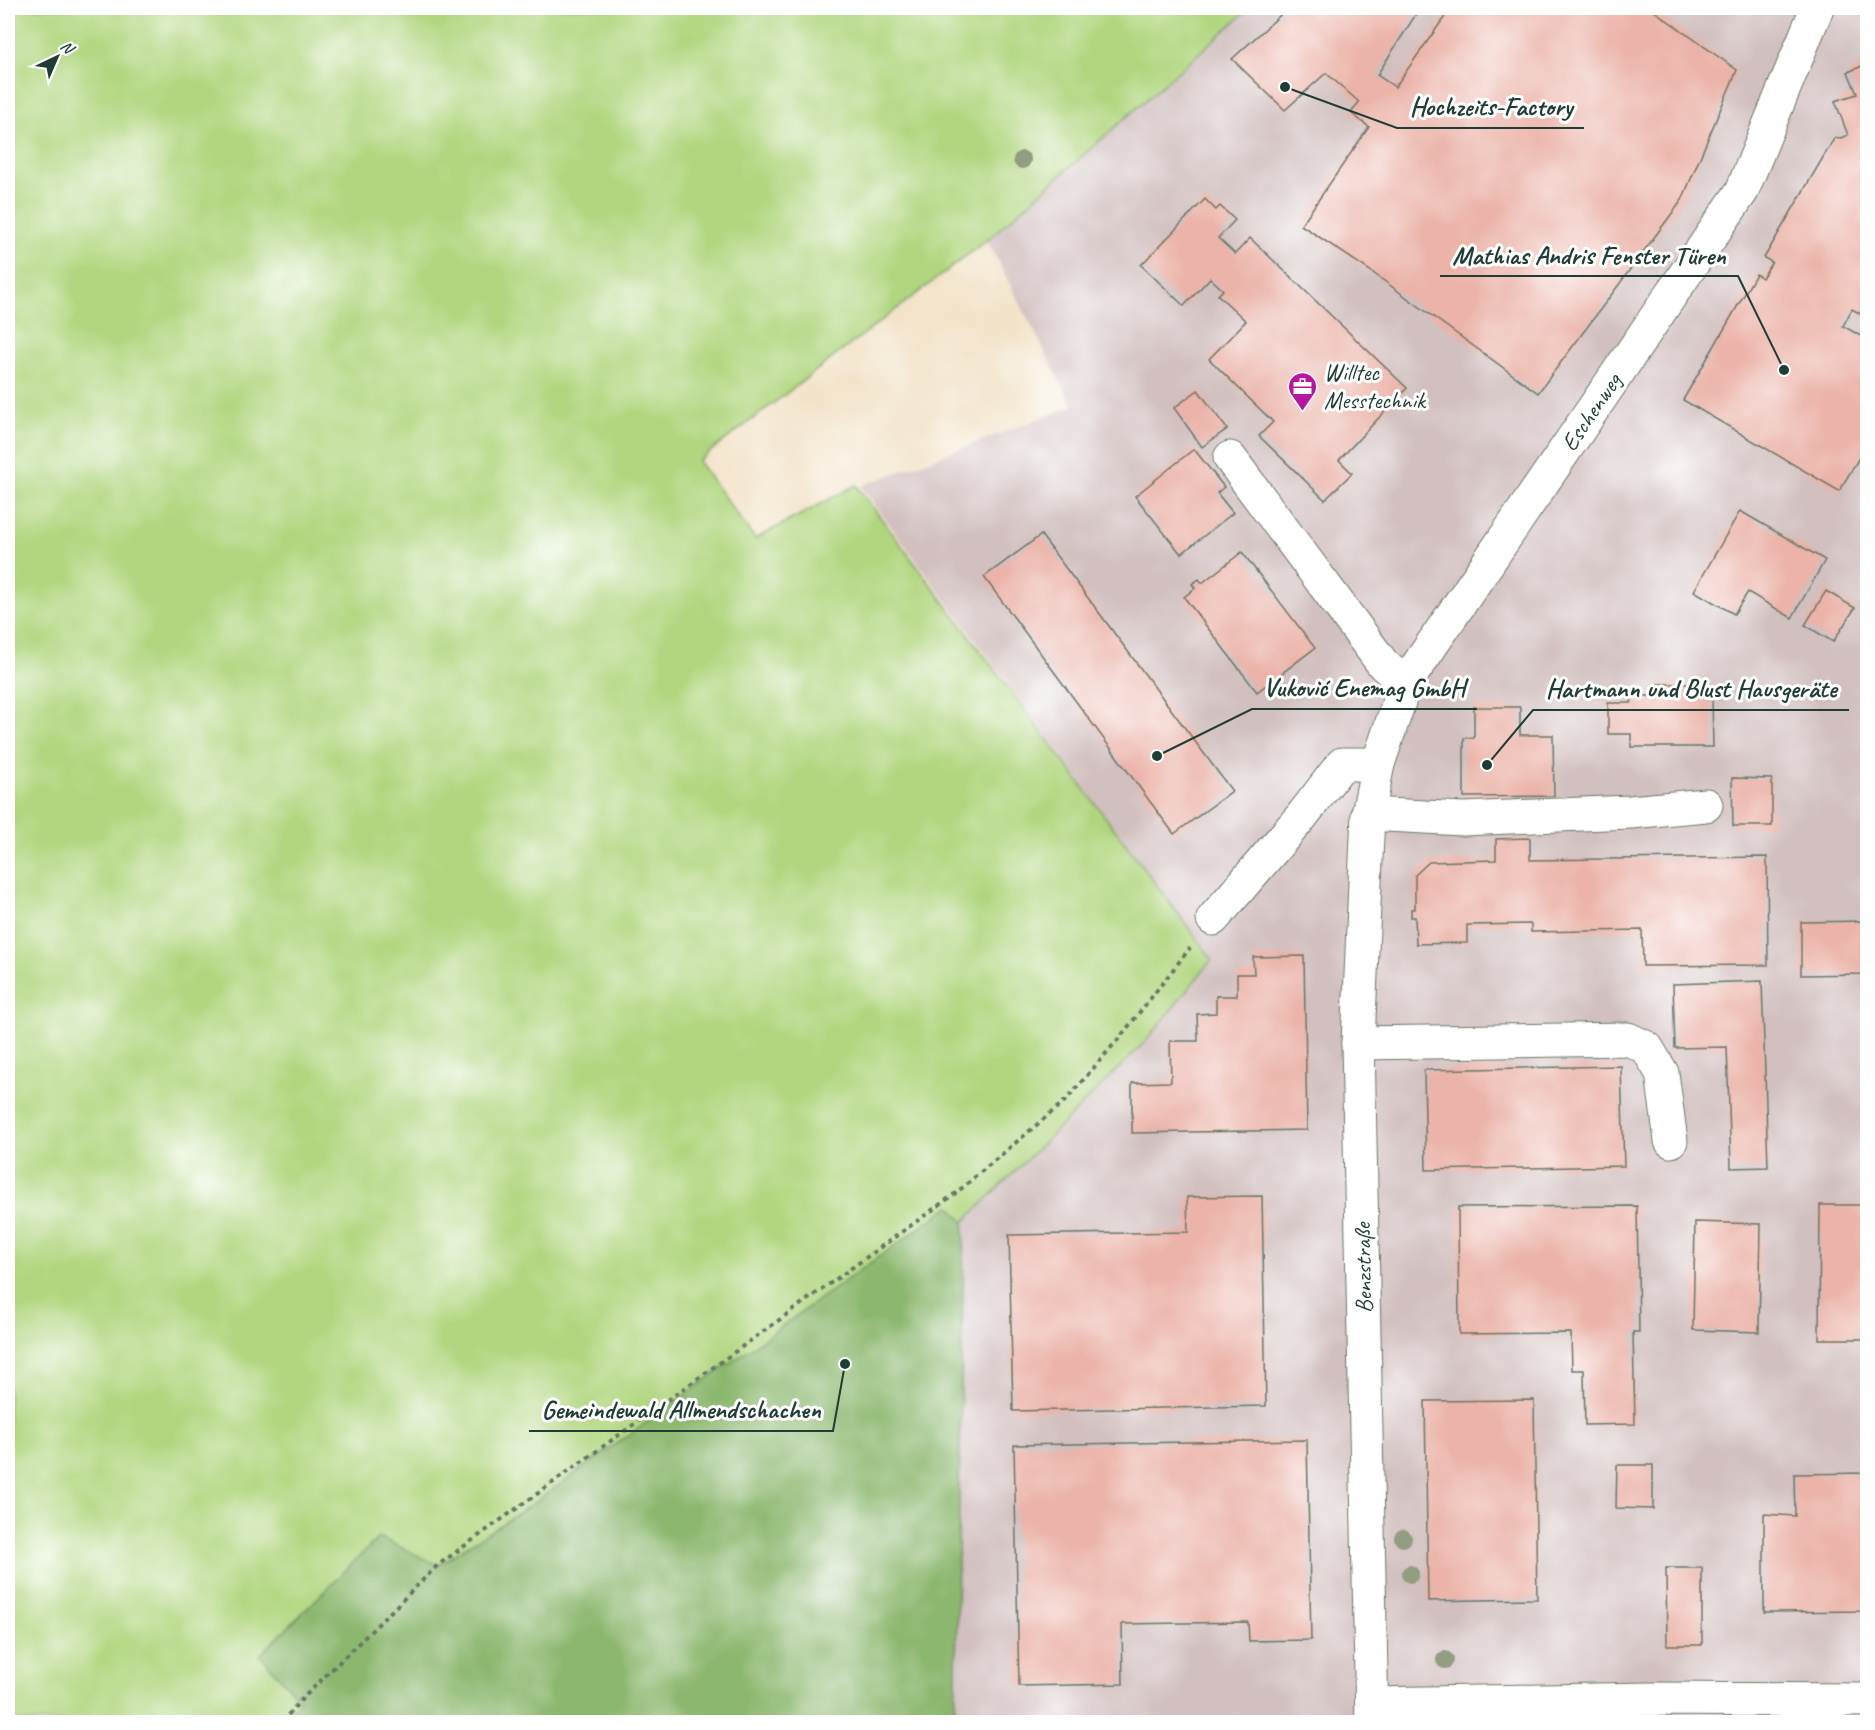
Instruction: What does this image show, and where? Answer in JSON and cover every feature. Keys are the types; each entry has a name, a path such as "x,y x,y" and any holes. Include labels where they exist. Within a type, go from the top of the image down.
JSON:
{"street":[{"name":"Eschenweg","path":"1368,814 1378,765 1405,684 1742,191 1817,8"},
{"path":"1230,458 1383,664 1405,684"},
{"path":"1213,920 1302,816 1342,764 1378,765"},
{"path":"1368,814 1463,819 1630,812 1706,805"},
{"name":"Benzstraße","path":"1368,814 1358,1043 1372,1713"},
{"path":"1358,1043 1628,1039 1647,1048 1662,1073 1671,1141"},
{"path":"1372,1713 1650,1711 1868,1700"}],"path":[{"path":"282,1722 300,1701 438,1565 956,1193 1065,1101 1121,1036 1213,920"}],"shaded area":[{"path":"1250,8 1867,8 1867,1722 955,1722 964,1222 1148,1039 1212,959 861,486 1073,406 987,240"}],"green space":[{"path":"8,8 1250,8 987,240 698,461 755,539 856,485 1212,959 1148,1039 964,1222 950,1207 528,1507 438,1565 300,1701 282,1722 8,1722"},
{"path":"950,1206 964,1222 955,1722 282,1722 300,1700 260,1655 379,1537 438,1565 528,1507"}],"building":[{"path":"1288,8 1420,8 1377,75 1395,87 1451,8 1650,8 1737,70 1682,200 1538,393 1369,270 1301,225 1369,127 1351,113 1359,102 1326,73 1285,110 1232,59"},
{"path":"1868,39 1868,318 1852,309 1843,326 1868,340 1868,443 1839,491 1683,400 1756,274 1762,278 1772,262 1764,258 1835,137 1838,139 1848,135 1835,101 1857,94 1848,72 1867,64 1859,42"},
{"path":"1205,199 1216,210 1220,206 1235,220 1218,238 1235,254 1250,238 1407,388 1339,460 1352,473 1325,500 1259,436 1273,422 1209,359 1246,321 1218,295 1223,290 1210,278 1184,306 1141,265"},
{"path":"1198,390 1227,429 1202,447 1174,408"},
{"path":"1194,449 1224,487 1217,493 1233,513 1181,554 1135,496"},
{"path":"1740,511 1825,560 1792,618 1748,592 1734,614 1694,591"},
{"path":"1041,535 1232,791 1174,834 984,577"},
{"path":"1242,552 1315,648 1257,692 1184,597 1195,588 1192,584 1199,579 1202,583"},
{"path":"1826,591 1855,608 1833,642 1805,625"},
{"path":"1659,684 1689,684 1689,697 1712,696 1713,747 1631,747 1631,734 1608,734 1608,703 1631,703 1631,696 1659,696"},
{"path":"1474,707 1520,707 1520,735 1553,735 1554,796 1464,797 1464,738 1474,738"},
{"path":"1732,778 1772,779 1772,826 1733,826"},
{"path":"1530,838 1530,860 1767,857 1768,965 1643,966 1642,930 1531,932 1531,924 1467,925 1467,943 1416,944 1415,917 1411,917 1411,909 1415,909 1415,875 1429,862 1496,860 1496,839"},
{"path":"1868,921 1868,974 1801,975 1801,922"},
{"path":"1304,956 1307,1130 1132,1133 1132,1083 1171,1082 1170,1041 1198,1041 1197,1014 1216,1013 1216,996 1237,996 1237,974 1254,974 1253,957"},
{"path":"1762,981 1768,1167 1731,1168 1727,1047 1675,1048 1673,984"},
{"path":"1621,1066 1624,1166 1426,1170 1424,1070"},
{"path":"1262,1196 1266,1406 1013,1411 1009,1235 1188,1232 1187,1197"},
{"path":"1820,1205 1868,1205 1868,1339 1819,1339"},
{"path":"1637,1206 1639,1332 1633,1332 1635,1424 1585,1425 1584,1370 1572,1370 1571,1333 1459,1334 1458,1207"},
{"path":"1695,1222 1761,1224 1759,1332 1693,1330"},
{"path":"1534,1400 1537,1599 1428,1601 1425,1401"},
{"path":"1307,1440 1311,1640 1249,1641 1248,1622 1122,1624 1123,1684 1019,1686 1014,1445"},
{"path":"1617,1465 1653,1465 1653,1509 1616,1508"},
{"path":"1868,1473 1868,1611 1764,1612 1764,1514 1795,1516 1794,1474"},
{"path":"1666,1568 1702,1568 1702,1645 1667,1645"},
{"path":"1103,1719 1103,1722 1065,1722 1065,1721"}],"place":[{"name":"Hochzeits-Factory","path":"1285,87"},
{"name":"Mathias Andris Fenster Türen","path":"1784,370"},
{"name":"Willtec Messtechnik","path":"1303,412"},
{"name":"Vuković Enemag GmbH","path":"1157,756"},
{"name":"Hartmann und Blust Hausgeräte","path":"1487,765"},
{"name":"Gemeindewald Allmendschachen","path":"845,1364"}]}
